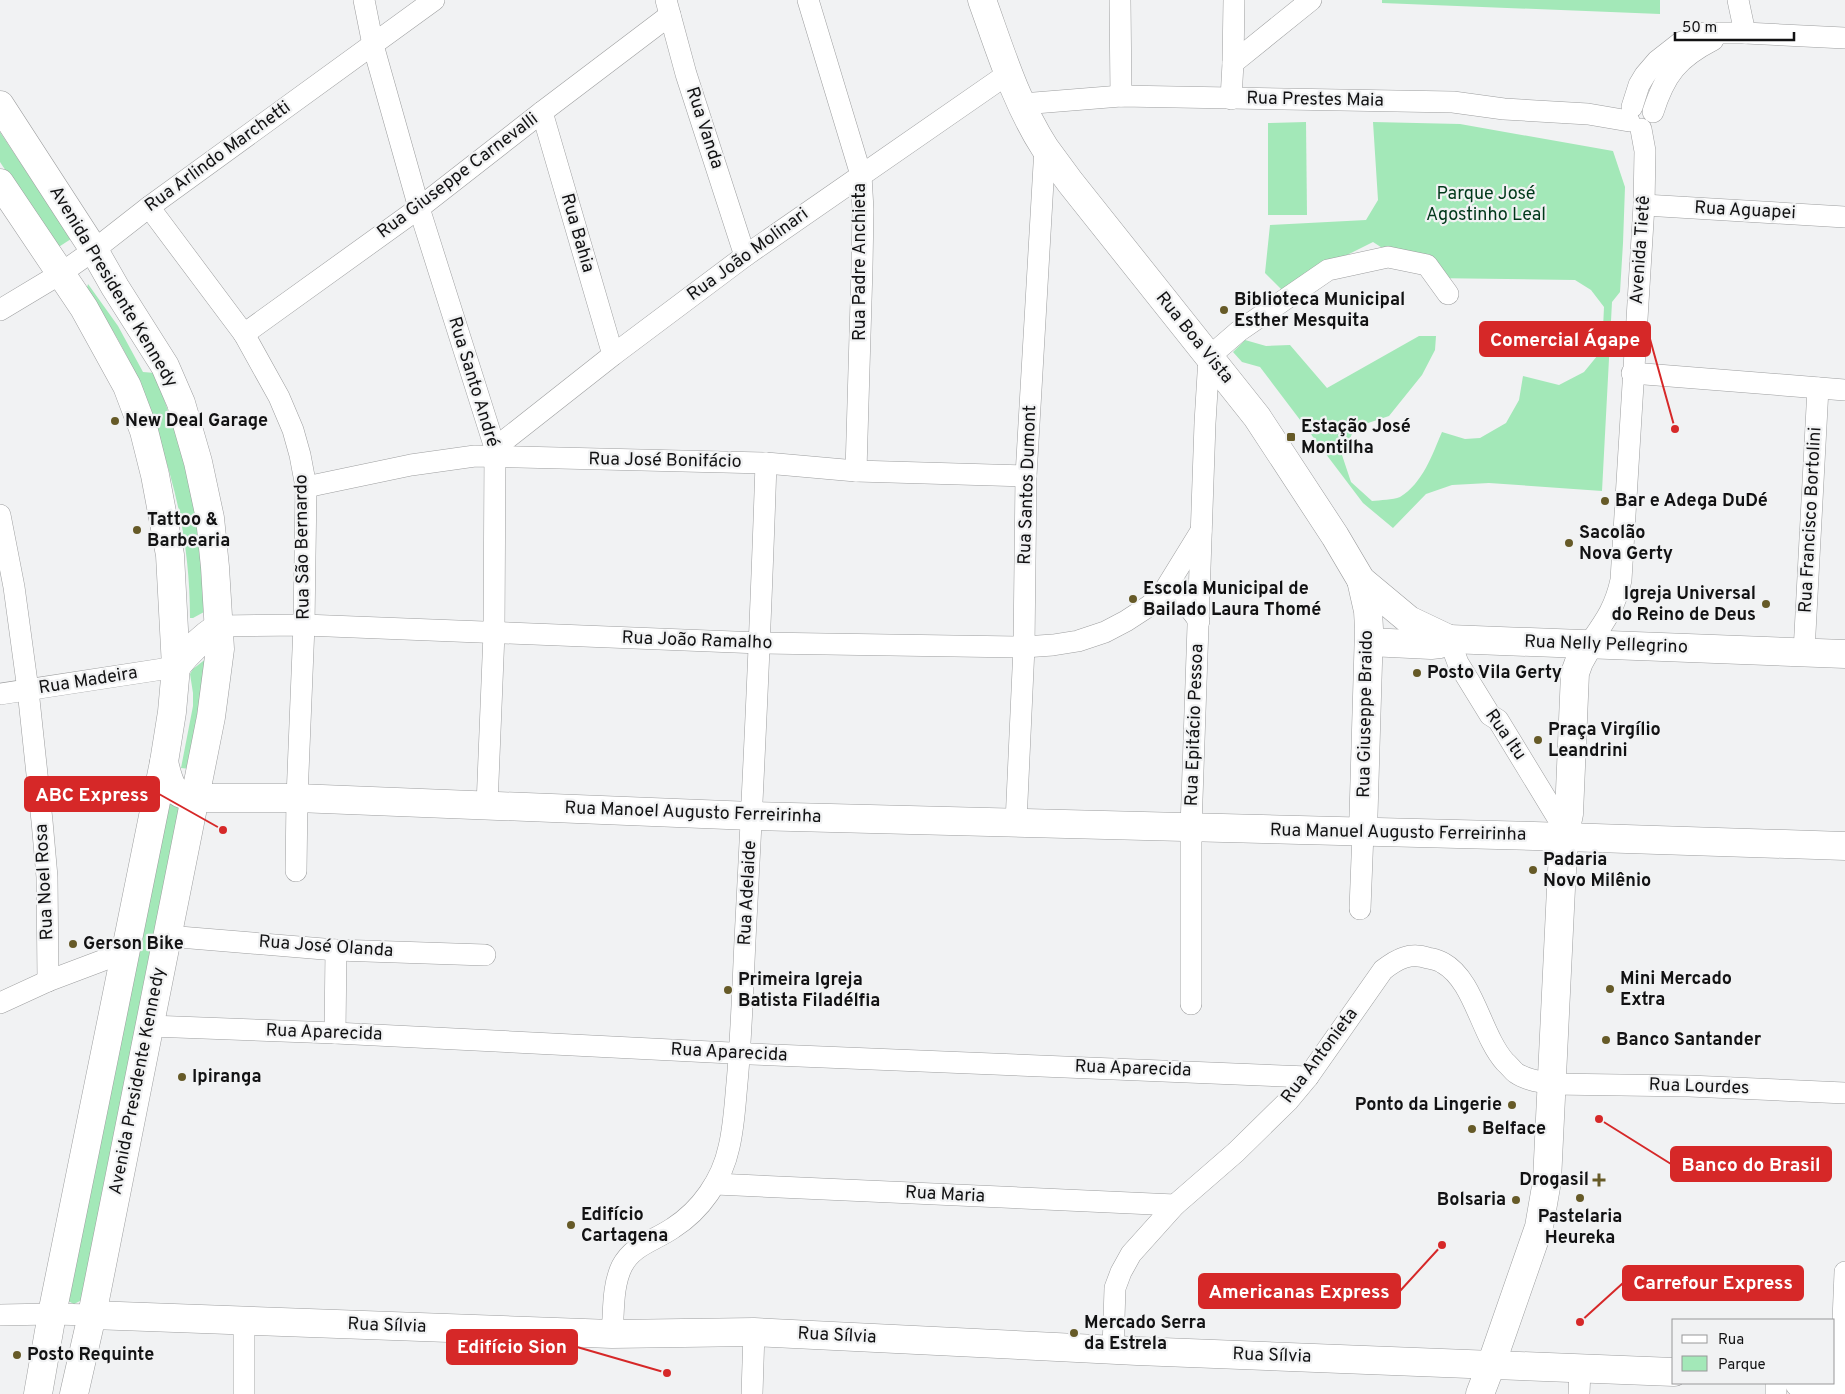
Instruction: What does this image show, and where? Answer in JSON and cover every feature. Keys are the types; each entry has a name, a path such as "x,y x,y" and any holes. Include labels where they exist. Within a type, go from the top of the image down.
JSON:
{"main road":[{"name":"Rua Boa Vista","path":"982,0 1022,104 1045,147 1070,182 1257,417 1335,536 1361,580 1409,620 1449,639"},
{"name":"Avenida Presidente Kennedy","path":"0,105 94,250 165,366 181,403 198,462 210,518 220,626 220,649 211,717 92,1315 74,1394"},
{"name":"Avenida Presidente Kennedy","path":"0,183 84,308 127,386 144,431 155,475 170,555 176,667 172,712 164,762 52,1314 38,1394"},
{"name":"Rua Giuseppe Braido","path":"1361,580 1368,611 1369,642 1363,832"},
{"path":"176,667 202,638 220,626"},
{"name":"Rua Nelly Pellegrino","path":"1369,642 1431,645 1440,644 1449,639 1845,654"},
{"path":"1480,1394 1526,1266 1544,1206 1549,1154 1575,673 1588,644"},
{"path":"164,762 171,786 180,795 194,798"},
{"name":"Rua Manoel Augusto Ferreirinha","path":"194,798 297,798 752,816 1191,828"},
{"name":"Rua Manuel Augusto Ferreirinha","path":"1191,828 1565,834 1845,846"},
{"path":"47,1347 58,1336 92,1315"},
{"name":"Rua Sílvia","path":"92,1315 612,1334 754,1332 1491,1365 1580,1382 1672,1372"},
{"path":"1802,1384 1828,1394"}],"street":[{"name":"Rua Santo André","path":"364,0 373,45 420,208 495,452 494,632 487,806"},
{"name":"Rua Arlindo Marchetti","path":"0,310 60,274 94,250 149,207 434,0"},
{"name":"Rua Padre Anchieta","path":"808,0 861,175 862,267 856,471"},
{"path":"1120,0 1121,96"},
{"path":"1231,99 1234,0"},
{"path":"1233,63 1311,0"},
{"path":"1737,33 1738,0"},
{"name":"Rua Giuseppe Carnevalli","path":"244,334 420,208 542,112 668,8"},
{"name":"Rua Vanda","path":"668,8 686,74 745,256"},
{"name":"Avenida Tietê","path":"1588,644 1612,611 1621,580 1632,373 1644,205 1640,122 1670,73 1700,47 1737,33 1845,38"},
{"name":"Rua João Molinari","path":"495,452 613,354 745,256 1009,73"},
{"name":"Rua Prestes Maia","path":"1022,104 1121,96 1453,102 1504,109 1588,114 1640,122"},
{"name":"Rua Bahia","path":"542,112 613,354"},
{"name":"Rua Santos Dumont","path":"1016,823 1024,647 1026,476 1045,147"},
{"name":"Rua Aguapei","path":"1644,205 1845,217"},
{"name":"Rua São Bernardo","path":"149,207 244,334 279,397 293,430 300,455 306,487 304,625 296,871"},
{"path":"1210,357 1239,331 1328,270 1388,257 1427,265 1448,294"},
{"name":"Rua Epitácio Pessoa","path":"1191,1004 1191,828 1201,531 1210,357"},
{"path":"1632,373 1845,390"},
{"name":"Rua Francisco Bortolini","path":"1804,652 1818,388"},
{"name":"Rua José Bonifácio","path":"306,487 411,465 495,452 766,463 856,471 1026,476"},
{"name":"Rua Adelaide","path":"612,1334 616,1284 621,1268 636,1248 671,1229 691,1215 715,1184 732,1137 739,1053 752,816 766,463"},
{"name":"Rua Noel Rosa","path":"0,515 14,587 28,690 47,877 48,981"},
{"name":"Rua João Ramalho","path":"220,626 304,625 760,644 1024,647 1053,645 1078,642 1105,632 1126,621 1162,596 1201,531"},
{"path":"1162,596 1179,599 1199,621"},
{"name":"Rua Itu","path":"1449,639 1458,663 1490,715 1498,720 1565,834"},
{"name":"Rua Madeira","path":"0,694 176,667"},
{"name":"Rua Giuseppe Braido","path":"1360,908 1363,832"},
{"name":"Rua José Olanda","path":"167,936 336,950 485,956"},
{"path":"335,1033 336,950"},
{"path":"0,1003 48,981 125,952"},
{"name":"Rua Antonieta","path":"1113,1349 1115,1288 1131,1254 1174,1205 1236,1152 1288,1101 1308,1077 1383,970 1396,960 1409,956 1423,956 1442,962 1456,973 1471,998 1499,1054 1516,1073 1535,1081 1552,1084"},
{"name":"Rua Aparecida","path":"150,1026 1308,1077"},
{"name":"Rua Lourdes","path":"1552,1084 1689,1086 1845,1093"},
{"name":"Rua Maria","path":"715,1184 1174,1205"},
{"path":"1840,1394 1845,1272"},
{"name":"Rua Sílvia","path":"0,1315 92,1315"},
{"path":"244,1320 244,1394"},
{"path":"752,1394 754,1332"}],"green space":[{"path":"1382,0 1660,0 1660,14 1382,3"},
{"path":"1306,122 1307,215 1268,215 1268,123"},
{"name":"Parque José Agostinho Leal","path":"1373,122 1460,124 1613,151 1625,187 1620,292 1612,302 1602,491 1489,483 1452,485 1426,494 1393,528 1363,503 1260,367 1242,362 1233,352 1245,340 1266,346 1290,345 1327,388 1419,336 1436,336 1435,350 1422,375 1389,416 1368,423 1353,432 1342,455 1351,482 1372,501 1397,498 1408,491 1426,468 1442,432 1465,439 1480,438 1506,423 1519,400 1523,376 1559,385 1584,372 1602,350 1604,307 1591,290 1575,280 1429,278 1373,242 1317,270 1292,300 1265,273 1270,225 1366,220 1378,200"},
{"path":"0,132 71,239 57,248 0,162"},
{"path":"88,284 118,326 143,372 155,373 187,466 201,538 204,612 193,618 190,618 188,571 182,526 172,481 146,401 132,367 113,331 86,291"},
{"path":"207,658 190,769 181,768 193,706 190,674 193,669"},
{"path":"167,799 181,807 82,1300 74,1304 68,1301"}],"place":[{"name":"Biblioteca Municipal Esther Mesquita","path":"1224,310"},
{"name":"New Deal Garage","path":"115,421"},
{"name":"Comercial Ágape","path":"1675,429"},
{"name":"Estação José Montilha","path":"1291,437"},
{"name":"Bar e Adega DuDé","path":"1605,501"},
{"name":"Tattoo & Barbearia","path":"137,530"},
{"name":"Sacolão Nova Gerty","path":"1569,543"},
{"name":"Escola Municipal de Bailado Laura Thomé","path":"1133,599"},
{"name":"Igreja Universal do Reino de Deus","path":"1766,604"},
{"name":"Posto Vila Gerty","path":"1417,673"},
{"name":"Praça Virgílio Leandrini","path":"1538,740"},
{"name":"ABC Express","path":"223,830"},
{"name":"Padaria Novo Milênio","path":"1533,870"},
{"name":"Gerson Bike","path":"73,944"},
{"name":"Mini Mercado Extra","path":"1610,989"},
{"name":"Primeira Igreja Batista Filadélfia","path":"728,990"},
{"name":"Banco Santander","path":"1606,1040"},
{"name":"Ipiranga","path":"182,1077"},
{"name":"Ponto da Lingerie","path":"1512,1105"},
{"name":"Banco do Brasil","path":"1599,1119"},
{"name":"Belface","path":"1472,1129"},
{"name":"Drogasil","path":"1599,1180"},
{"name":"Pastelaria Heureka","path":"1580,1198"},
{"name":"Bolsaria","path":"1516,1200"},
{"name":"Edifício Cartagena","path":"571,1225"},
{"name":"Americanas Express","path":"1442,1245"},
{"name":"Carrefour Express","path":"1580,1322"},
{"name":"Mercado Serra da Estrela","path":"1074,1333"},
{"name":"Posto Requinte","path":"17,1355"},
{"name":"Edifício Sion","path":"667,1373"}]}
